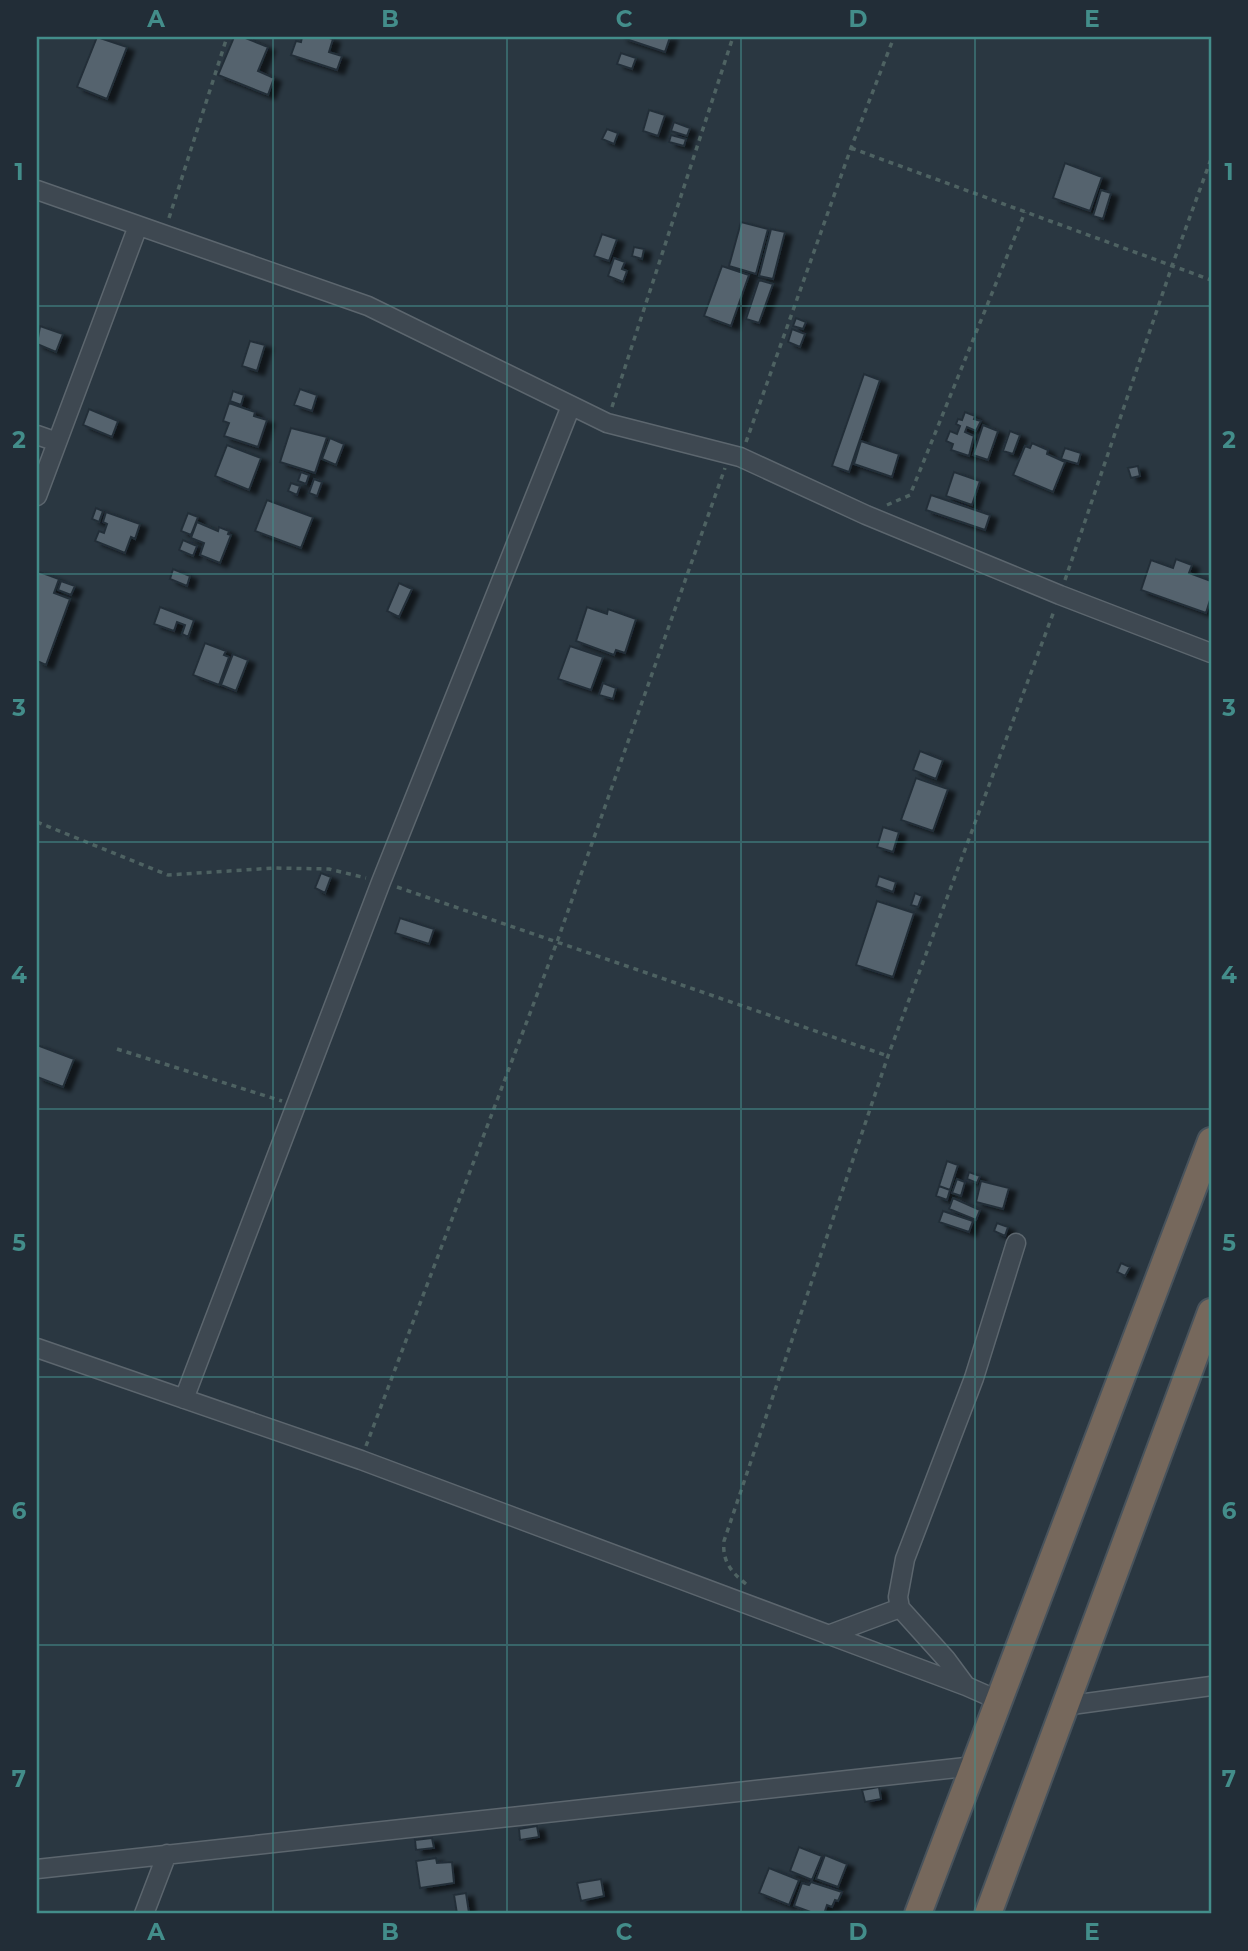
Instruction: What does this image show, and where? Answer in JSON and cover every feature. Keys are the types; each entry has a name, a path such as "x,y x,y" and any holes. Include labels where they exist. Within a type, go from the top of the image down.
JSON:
{"highway":[{"path":"918,1914 1211,1142"},
{"path":"988,1914 1211,1311"}],"street":[{"path":"37,190 368,306 607,423 740,457 866,514 1060,595 1211,653"},
{"path":"37,496 138,226"},
{"path":"184,1399 381,882 571,406"},
{"path":"37,435 57,442"},
{"path":"966,1686 946,1659 900,1608 898,1597 905,1559 974,1378 1016,1243"},
{"path":"37,1348 361,1460 966,1686 1000,1702"},
{"path":"828,1635 900,1608"},
{"path":"1064,1706 1211,1686"},
{"path":"37,1869 975,1766"},
{"path":"144,1914 167,1854"}],"path":[{"path":"164,235 227,37"},
{"path":"607,423 733,37"},
{"path":"361,1460 556,942 727,463 740,457 851,148 894,37"},
{"path":"851,148 1211,280"},
{"path":"752,1589 731,1572 723,1553 724,1541 888,1056 1060,595 1172,265 1211,159"},
{"path":"866,514 910,495 1025,212"},
{"path":"37,822 168,875 274,868 329,869 381,882 888,1056"},
{"path":"117,1049 295,1105"}],"building":[{"path":"97,37 127,47 107,99 77,87"},
{"path":"234,37 243,37 268,47 258,71 274,78 268,95 218,75"},
{"path":"302,37 333,39 329,52 342,56 337,70 291,55 296,41 301,42"},
{"path":"620,37 670,37 665,52"},
{"path":"621,53 636,58 632,69 617,64"},
{"path":"649,110 665,115 658,136 643,131"},
{"path":"674,122 690,128 687,136 671,131"},
{"path":"607,129 618,133 614,144 602,139"},
{"path":"671,135 686,139 684,146 669,142"},
{"path":"1065,163 1102,177 1090,211 1053,198"},
{"path":"1101,190 1111,193 1103,219 1093,216"},
{"path":"741,222 768,229 756,274 729,266"},
{"path":"771,229 785,232 773,279 759,276"},
{"path":"602,234 617,239 609,261 594,256"},
{"path":"634,247 644,249 642,259 632,256"},
{"path":"614,258 625,262 622,269 627,271 623,282 608,276"},
{"path":"722,266 749,275 731,326 704,316"},
{"path":"759,280 773,284 759,323 746,319"},
{"path":"796,318 806,322 803,329 793,326"},
{"path":"40,326 63,334 56,352 37,344"},
{"path":"792,329 805,334 800,347 788,342"},
{"path":"250,341 265,345 257,371 242,366"},
{"path":"864,374 880,380 849,472 832,466"},
{"path":"300,389 317,395 312,411 294,405"},
{"path":"233,391 244,395 241,405 230,401"},
{"path":"229,403 255,412 254,416 267,420 258,447 224,436 229,423 223,421"},
{"path":"89,409 118,421 112,437 83,425"},
{"path":"965,412 981,421 976,431 967,427 965,432 974,436 969,456 951,450 953,444 946,441 950,431 957,434 960,426 956,424 958,419 962,420"},
{"path":"983,425 998,431 988,460 973,455"},
{"path":"291,428 327,437 315,473 280,462"},
{"path":"1010,431 1020,435 1013,454 1003,451"},
{"path":"330,438 344,444 336,465 322,459"},
{"path":"861,441 899,454 892,477 854,464"},
{"path":"1032,443 1065,462 1053,492 1013,475 1025,446 1030,448"},
{"path":"227,445 261,458 249,490 215,476"},
{"path":"1065,448 1081,453 1078,464 1061,459"},
{"path":"1138,466 1140,476 1131,478 1128,468"},
{"path":"301,472 309,475 306,484 298,481"},
{"path":"954,472 980,481 972,505 946,496"},
{"path":"314,479 322,482 317,496 309,493"},
{"path":"291,483 300,486 297,495 288,491"},
{"path":"931,495 990,515 985,530 926,510"},
{"path":"267,500 313,517 301,548 255,531"},
{"path":"96,508 103,511 99,522 92,519"},
{"path":"106,512 140,524 135,539 131,537 125,553 95,541 99,531 104,533 107,524 103,522"},
{"path":"188,513 198,517 191,535 181,531"},
{"path":"197,522 218,531 219,527 229,531 228,534 231,535 220,563 200,555 204,543 191,538"},
{"path":"183,540 197,546 193,556 179,550"},
{"path":"1176,559 1192,565 1189,573 1211,581 1211,597 1206,613 1141,590 1151,560 1173,568"},
{"path":"173,569 190,576 187,586 170,579"},
{"path":"37,571 59,579 54,593 70,599 46,665 37,661"},
{"path":"61,581 75,586 71,595 58,590"},
{"path":"399,583 412,589 399,617 387,611"},
{"path":"160,607 194,620 188,637 182,634 185,625 177,622 174,631 154,624"},
{"path":"587,607 607,614 608,609 636,619 625,653 616,650 614,655 576,641"},
{"path":"205,643 226,651 224,655 229,657 219,685 193,675"},
{"path":"570,646 603,657 591,690 558,679"},
{"path":"233,654 248,660 236,691 221,685"},
{"path":"603,683 616,688 613,699 599,695"},
{"path":"920,751 943,760 936,779 913,770"},
{"path":"916,778 948,789 933,831 901,820"},
{"path":"883,827 899,832 893,852 877,847"},
{"path":"321,873 331,877 325,893 315,888"},
{"path":"879,876 896,882 893,892 876,886"},
{"path":"915,893 922,896 918,907 911,905"},
{"path":"877,901 914,913 893,977 856,965"},
{"path":"400,918 434,929 429,944 395,933"},
{"path":"37,1045 74,1059 63,1087 37,1077"},
{"path":"947,1161 958,1165 950,1190 939,1186"},
{"path":"969,1172 980,1176 977,1183 967,1179"},
{"path":"957,1179 965,1182 961,1196 952,1193"},
{"path":"981,1181 1009,1188 1003,1209 976,1202"},
{"path":"939,1186 950,1190 947,1200 936,1196"},
{"path":"953,1198 980,1210 976,1220 949,1209"},
{"path":"943,1211 973,1221 969,1232 939,1222"},
{"path":"997,1223 1008,1227 1005,1236 994,1231"},
{"path":"1121,1263 1130,1267 1125,1276 1117,1272"},
{"path":"879,1787 881,1799 865,1802 862,1790"},
{"path":"537,1826 539,1837 520,1840 519,1829"},
{"path":"432,1838 434,1848 416,1850 415,1840"},
{"path":"799,1847 822,1856 812,1880 790,1871"},
{"path":"825,1855 847,1864 838,1887 816,1879"},
{"path":"436,1858 437,1863 452,1862 454,1883 420,1888 416,1861"},
{"path":"769,1868 799,1880 789,1905 759,1893"},
{"path":"601,1879 604,1896 581,1901 577,1883"},
{"path":"811,1882 842,1892 832,1907 827,1905 824,1914 794,1906 802,1883 809,1885"},
{"path":"466,1893 469,1913 457,1914 454,1895"}]}
